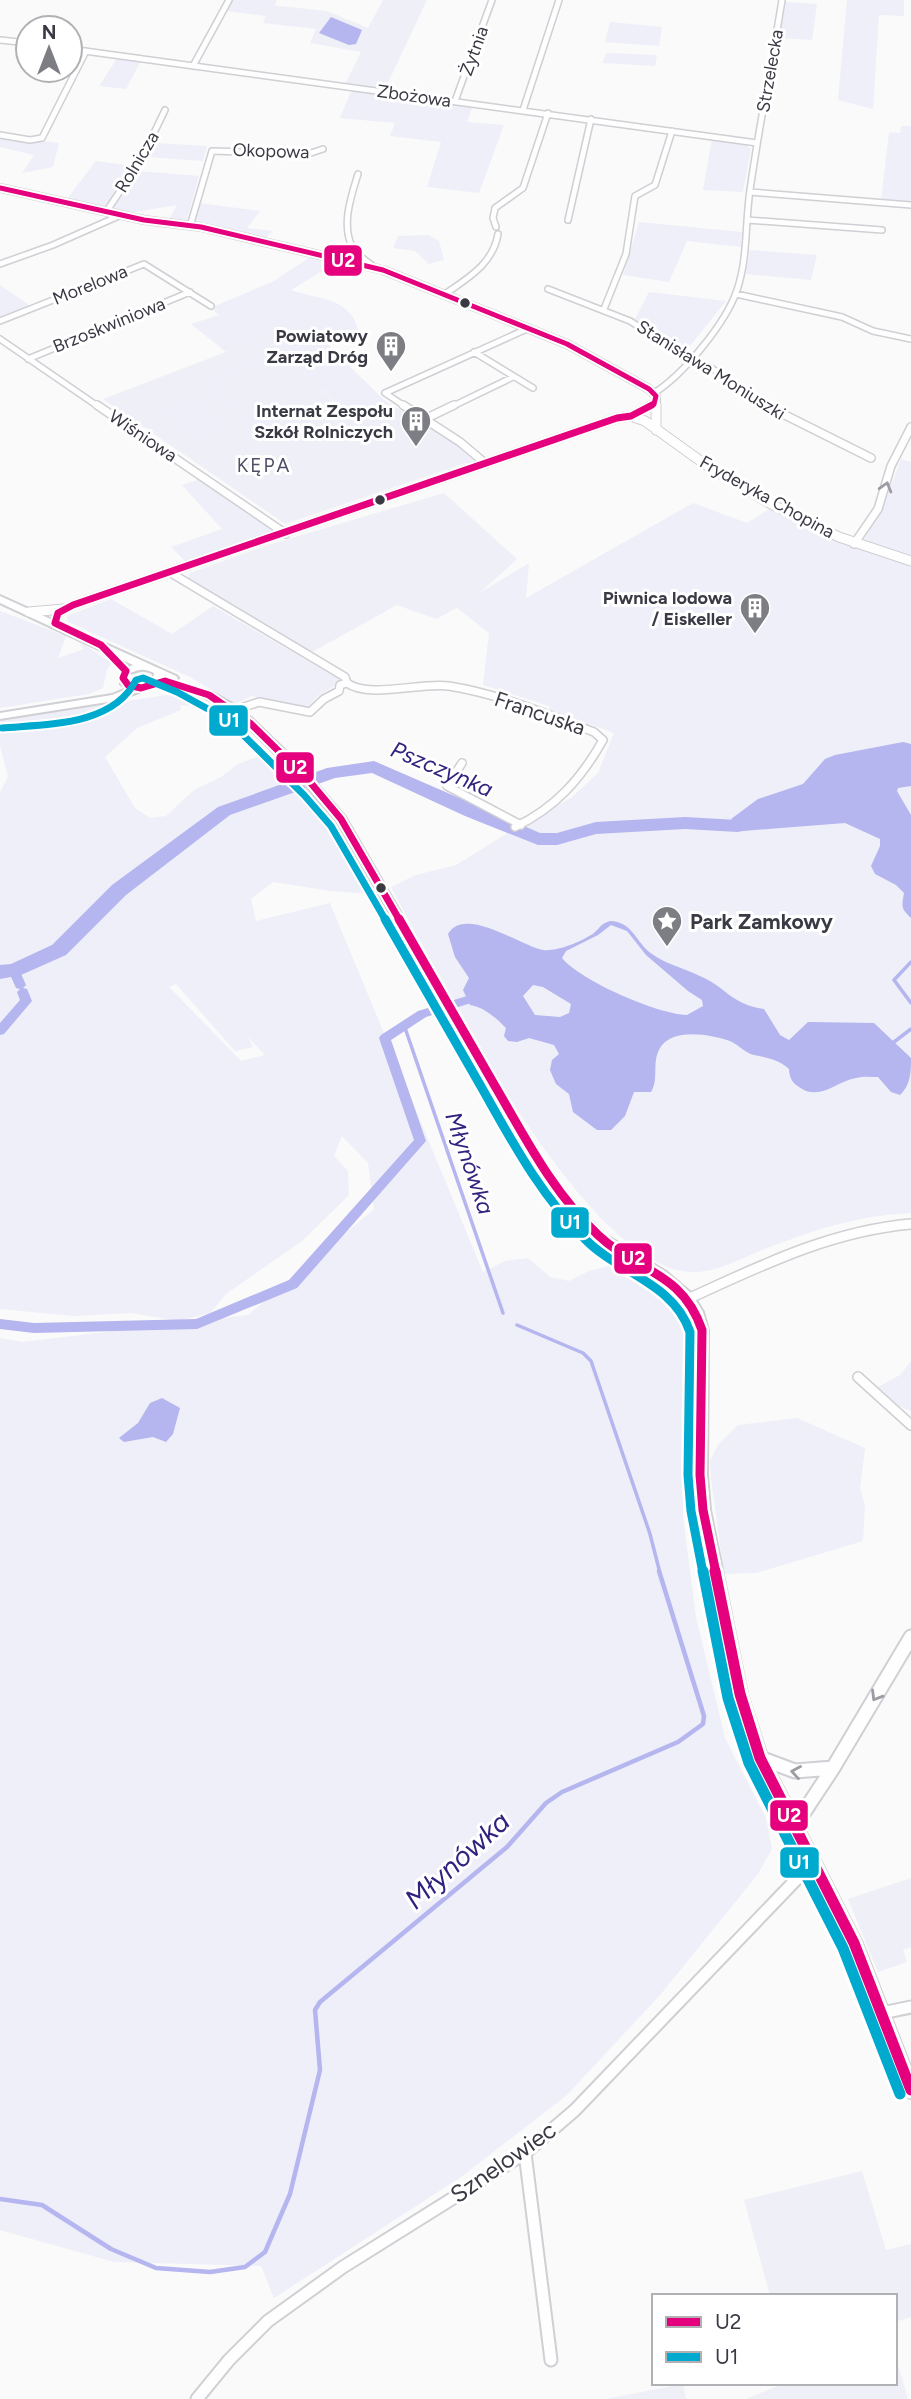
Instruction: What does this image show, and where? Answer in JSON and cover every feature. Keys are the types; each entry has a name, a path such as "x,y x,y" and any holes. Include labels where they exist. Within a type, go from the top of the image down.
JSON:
{"main road":[{"path":"0,599 142,665 153,667 158,677 188,686 235,710 301,774 341,819 547,1176 566,1201 602,1239 667,1278 690,1298 699,1315 702,1329 700,1475 708,1546 732,1664 760,1758 854,1943 911,2090"},
{"path":"101,645 138,688"},
{"path":"99,700 116,691 126,676 142,665"},
{"path":"0,716 114,698 149,686 158,677"}],"street":[{"path":"193,66 229,0"},
{"name":"Żytnia","path":"455,102 492,0"},
{"path":"523,110 559,0"},
{"name":"Strzelecka","path":"736,294 757,143 782,0"},
{"path":"0,135 42,138 86,51"},
{"name":"Zbożowa","path":"86,51 757,143"},
{"name":"Rolnicza","path":"106,212 141,160 165,110"},
{"path":"445,294 484,265 497,241 493,218 495,208 523,188 548,113"},
{"path":"568,220 591,119"},
{"path":"604,309 627,256 634,227 635,196 655,185 672,131"},
{"name":"Okopowa","path":"190,226 212,151 308,154 323,149"},
{"path":"358,174 351,194 348,228 352,245 359,255 375,268"},
{"path":"0,188 106,212 190,226 375,268 529,328 582,352 654,393 663,390 691,357 718,324 736,294 842,317 873,331 911,339"},
{"path":"750,192 911,205"},
{"path":"0,264 53,246 121,215"},
{"path":"747,219 882,230"},
{"path":"351,262 359,255"},
{"name":"Morelowa","path":"0,321 144,264 148,264 211,306"},
{"name":"Stanisława Moniuszki","path":"548,289 630,321 777,412 871,458"},
{"name":"Brzoskwiniowa","path":"28,359 190,292"},
{"path":"486,464 460,442 387,396 386,391 529,328"},
{"name":"Wiśniowa","path":"0,339 286,534"},
{"path":"474,352 533,388"},
{"path":"425,419 513,377"},
{"path":"654,393 656,430"},
{"path":"29,612 63,609 617,418 631,416 654,404"},
{"name":"Fryderyka Chopina","path":"631,416 641,418 722,475 854,544 911,561"},
{"path":"854,544 878,509 891,466 911,427"},
{"path":"171,573 345,677 351,686 349,693 339,691 324,699 310,712 259,702 235,710"},
{"path":"55,623 56,616 63,609"},
{"name":"Francuska","path":"351,686 447,686 519,703 594,732 603,740 587,771 567,794 518,826 447,786 462,763"},
{"path":"690,1298 836,1236 883,1225 911,1224"},
{"path":"858,1377 911,1425"},
{"path":"794,1827 833,1768 911,1637"},
{"path":"760,1758 796,1773 808,1774 833,1768"},
{"name":"Sznelowiec","path":"197,2399 229,2360 268,2321 301,2296 525,2153 575,2110 813,1862"},
{"path":"882,2013 911,2007"},
{"path":"525,2153 551,2360"}],"shaded area":[{"path":"233,0 277,0 274,6 270,6 266,16 226,11"},
{"path":"383,0 427,0 385,89 345,84 361,52 310,43 316,29 263,23 270,5 327,11 368,28"},
{"path":"847,0 904,0 904,16 879,15 873,109 838,100"},
{"path":"786,2 817,4 812,40 779,38"},
{"path":"610,22 662,27 659,46 605,42"},
{"path":"607,53 657,55 655,66 602,63"},
{"path":"118,57 141,61 126,89 99,86"},
{"path":"352,89 473,106 467,122 504,125 479,193 427,187 441,142 390,136 395,123 340,118"},
{"path":"901,126 911,126 911,203 881,201 889,132 900,133"},
{"path":"0,136 59,143 53,167 22,173 34,155 0,147"},
{"path":"712,139 746,145 751,149 743,192 703,190"},
{"path":"156,143 207,146 203,161 147,157"},
{"path":"96,161 134,166 104,210 66,200"},
{"path":"138,171 199,176 186,223 168,221 177,205 128,213 109,211"},
{"path":"199,203 260,211 247,228 273,231 263,240 194,224"},
{"path":"639,222 742,232 741,247 687,241 669,282 623,275"},
{"path":"429,235 439,241 444,260 429,264 415,251 393,248 398,236"},
{"path":"750,250 817,255 811,280 746,274"},
{"path":"312,256 337,262 291,290 342,306 356,322 359,334 329,346 384,400 452,441 476,463 466,463 432,432 426,433 405,417 366,431 265,337 226,352 191,324 219,315 210,308 272,282"},
{"path":"0,285 32,307 0,319"},
{"path":"649,292 726,301 686,351 635,319"},
{"path":"265,337 365,431 405,417 426,433 432,432 466,463 285,524 103,399"},
{"path":"271,348 284,361 223,383 235,404 275,395 226,411 207,396 198,383"},
{"path":"196,395 233,432 193,445 157,408"},
{"path":"262,405 288,430 257,440 232,416"},
{"path":"901,459 911,462 911,556 862,542 881,512"},
{"path":"200,479 270,525 276,532 186,562 171,547 222,529 182,485"},
{"path":"444,493 517,559 472,600 436,619 397,605 312,652 187,579 190,573 268,545"},
{"name":"Park Zamkowy","path":"693,503 747,523 773,507 859,549 911,565 911,1213 838,1224 724,1266 697,1272 654,1261 610,1226 564,1175 520,1114 479,1048 391,887 416,875 456,865 571,798 598,773 614,733 550,710 549,706 483,685 489,633 456,607 529,563 526,598"},
{"path":"111,599 172,634 213,606 342,681 318,696 307,707 252,696 235,704 190,677 68,622 67,616"},
{"path":"0,611 66,636 58,658 84,649 80,645 83,644 112,663 107,669 103,688 89,694 0,708"},
{"path":"167,695 208,704 205,707 180,705 181,710 137,728 105,757 135,808 150,818 166,816 194,790 221,777 238,764 259,756 275,772 285,771 313,792 371,894 273,882 251,899 256,921 330,903 483,1272 505,1261 528,1258 550,1277 569,1281 589,1271 622,1263 663,1283 691,1318 693,1330 684,1352 683,1517 696,1617 725,1738 766,1818 772,1849 758,1874 661,1994 567,2095 461,2177 274,2298 261,2266 114,2262 0,2230 0,1338 22,1342 248,1315 374,1209 368,1163 342,1136 334,1156 348,1171 349,1195 302,1241 226,1294 210,1313 178,1321 131,1313 74,1316 0,1309 0,792 8,777 0,746 0,720","holes":["176,984 235,1051 253,1047 248,1037 265,1055 241,1061 169,987"]},
{"path":"911,1361 911,1411 899,1406 878,1387 900,1375"},
{"path":"797,1418 865,1448 860,1488 865,1506 863,1541 756,1573 724,1574 710,1461 718,1445 738,1425"},
{"path":"911,1878 911,1947 903,1950 907,1962 878,1972 848,1899"},
{"path":"862,2171 886,2250 911,2244 911,2317 897,2321 897,2294 769,2294 744,2200"},
{"path":"897,2362 908,2399 746,2399 780,2385 897,2385"},
{"path":"683,2385 686,2399 605,2399"}],"water":[{"path":"331,17 362,30 356,44 349,45 319,33"},
{"path":"903,742 911,744 911,786 898,788 897,791 911,815 911,918 903,907 904,893 896,885 875,874 871,866 880,846 880,839 845,823 743,831 731,819 758,799 803,784 825,759"},
{"path":"611,921 625,925 646,949 658,958 711,982 744,1004 764,1009 780,1035 789,1040 808,1022 874,1023 911,1058 906,1087 900,1095 891,1092 878,1077 864,1077 849,1080 821,1092 807,1091 794,1083 789,1069 777,1061 751,1054 723,1039 695,1034 676,1036 658,1051 651,1092 634,1092 625,1116 611,1130 597,1130 573,1112 569,1094 556,1084 550,1070 552,1060 559,1054 554,1045 529,1038 517,1042 508,1041 504,1036 506,1028 502,1024 485,1011 470,1005 463,990 469,978 455,957 448,934 456,926 479,925 533,947 549,950 583,939","holes":["611,925 627,931 646,955 702,1000 703,1006 687,1015 639,1003 602,986 562,958 566,951 598,935","533,985 543,987 571,1004 569,1013 560,1017 535,1015 523,996"]},
{"path":"162,1398 180,1408 173,1434 166,1442 153,1437 124,1442 119,1438 138,1423 150,1403"}],"waterway":[{"name":"Pszczynka","path":"0,972 14,970 59,950 119,890 224,811 333,772 374,767 471,812 538,839 557,839 596,828 685,823 738,826 764,821"},
{"path":"911,962 894,980 911,1003"},
{"path":"14,970 20,985"},
{"path":"0,1031 26,1001 23,992"},
{"path":"0,1324 34,1328 197,1324 293,1284 420,1141 385,1038 422,1014 467,1000"},
{"name":"Młynówka","path":"404,1025 503,1313"},
{"path":"894,1042 911,1029"},
{"name":"Młynówka","path":"517,1325 583,1353 591,1361 650,1534 660,1573"},
{"name":"Młynówka","path":"0,2199 42,2205 111,2249 156,2268 210,2272 245,2267 265,2252 290,2194 320,2070 315,2010 320,2002 507,1847 546,1803 562,1792 678,1742 703,1724 704,1716 659,1571"}],"transit line":[{"name":"U2","path":"0,188 144,220 201,227 383,270 567,344 649,389 656,396 654,404"},
{"name":"U2","path":"55,623 58,613 73,605 617,418 631,416 654,404"},
{"name":"U2","path":"55,623 101,645 126,671 123,678 128,685 141,688 165,681 209,695 251,724 310,782 341,819 547,1176 579,1216 601,1238 675,1285 696,1312 702,1330 700,1475 703,1510 740,1694 760,1758 854,1943 911,2090"},
{"name":"U1","path":"2,728 78,719 98,713 116,705 129,694 136,680 143,678 177,692 228,720 304,795 331,826 536,1182 585,1240 609,1259 667,1295 685,1317 690,1332 688,1475 691,1511 728,1698 749,1763 843,1948 900,2094"}],"place":[{"name":"Powiatowy Zarząd Dróg","path":"391,373"},
{"name":"Internat Zespołu Szkół Rolniczych","path":"416,448"},
{"name":"Piwnica lodowa / Eiskeller","path":"755,635"},
{"name":"Park Zamkowy","path":"667,948"}],"district":[{"name":"KĘPA","path":"264,465"}]}
